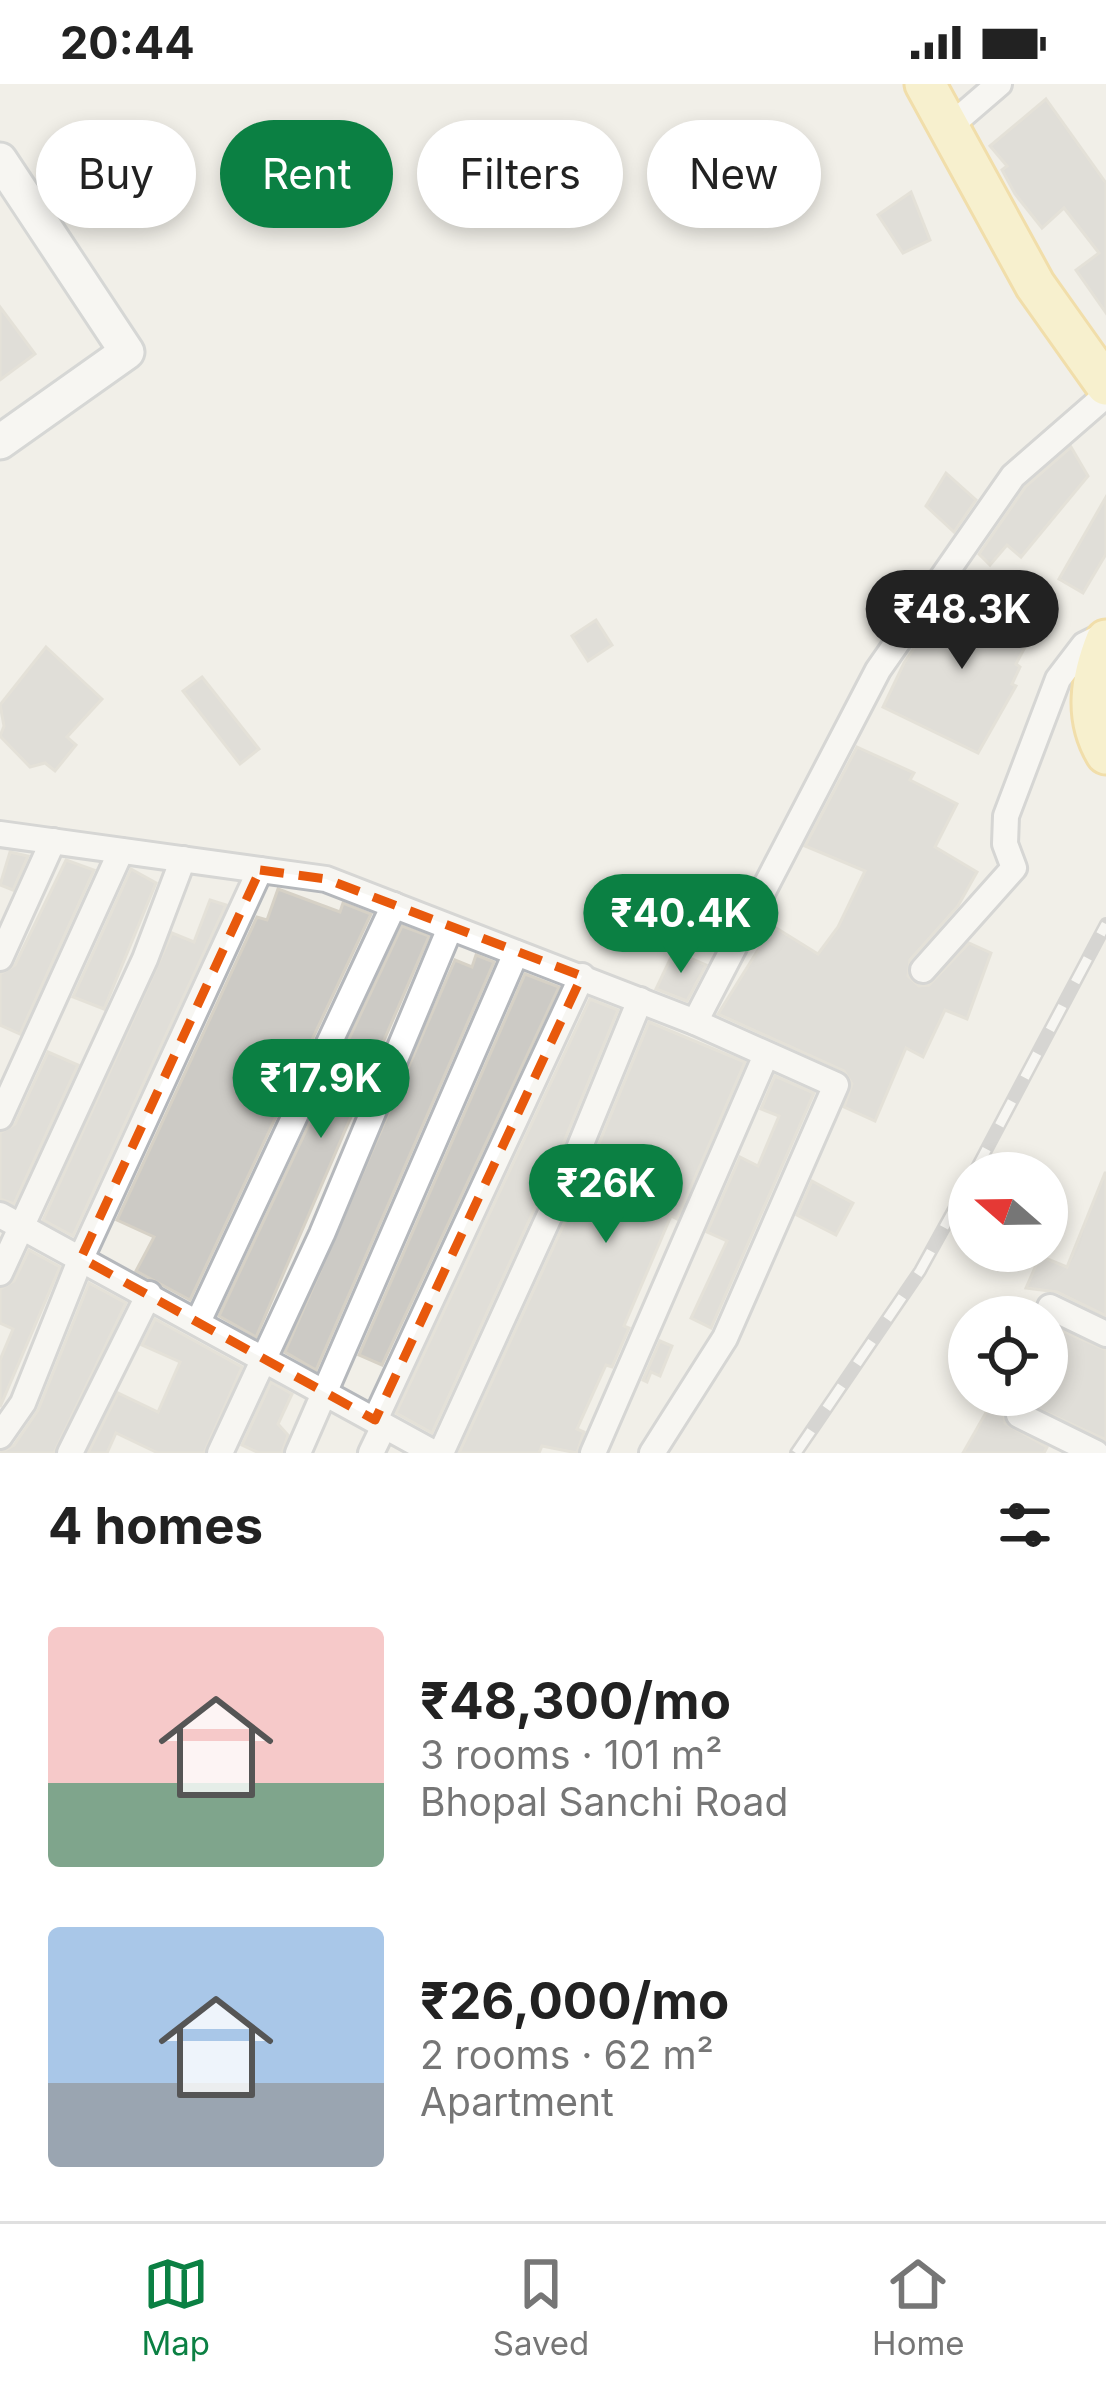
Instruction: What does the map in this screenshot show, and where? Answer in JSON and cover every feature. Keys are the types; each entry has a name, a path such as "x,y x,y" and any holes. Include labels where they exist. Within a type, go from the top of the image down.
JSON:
{"main road":[{"path":"925,84 1035,285 1106,385"},
{"path":"1106,638 1091,696 1098,740 1106,754"}],"street":[{"path":"949,128 999,84"},
{"path":"0,160 127,352 0,442"},
{"path":"695,1022 878,670 1013,476 1106,395"},
{"path":"923,970 1014,868 1003,830 1006,816 1058,679 1067,661 1106,638"},
{"path":"0,834 326,879 582,976 836,1085 725,1337 652,1453"},
{"path":"0,958 53,841"},
{"path":"0,1117 121,851"},
{"path":"0,1273 10,1220 145,959 184,860"},
{"path":"0,1436 23,1403 81,1258 260,870"},
{"path":"198,1322 394,905"},
{"path":"220,1453 322,1234 450,928"},
{"path":"298,1453 516,953"},
{"path":"370,1453 582,976"},
{"path":"10,1220 437,1453 569,1173 640,1000"},
{"path":"593,1453 766,1055"},
{"path":"70,1453 149,1294"},
{"path":"1068,1316 1106,1334"},
{"path":"1020,1416 1096,1453"}],"highlighted area":[{"path":"260,870 326,879 582,976 375,1420 81,1258"}],"building":[{"path":"1046,99 1106,183 1106,313 1076,270 1099,253 1064,208 1042,228 1015,194 1002,170 1007,166 990,146"},
{"path":"911,192 930,240 903,253 878,215"},
{"path":"0,307 35,354 0,380"},
{"path":"1071,447 1088,476 1021,557 1007,545 990,565 979,554 1026,486"},
{"path":"946,473 976,500 954,532 926,506"},
{"path":"1106,497 1106,554 1083,593 1059,579"},
{"path":"960,587 1035,628 1016,664 1020,667 1012,684 1016,686 978,753 883,707 904,663 930,624 940,628"},
{"path":"596,620 612,645 588,661 572,636"},
{"path":"46,647 102,699 67,737 76,745 55,771 45,763 30,767 0,736 4,726 0,705"},
{"path":"202,677 259,749 240,764 183,691"},
{"path":"857,747 914,773 910,780 957,804 935,847 977,872 958,906 910,960 908,976 919,986 929,985 969,943 991,953 967,1019 945,1010 923,1057 906,1048 875,1121 844,1107 852,1084 844,1071 718,1014 773,926 818,954 838,927 865,871 805,846"},
{"path":"10,852 28,856 13,890 0,885"},
{"path":"66,860 94,870 20,1034 0,1025 0,974 15,965"},
{"path":"131,869 156,883 104,1009 73,997"},
{"path":"278,889 340,912 343,903 371,914 190,1300 136,1271 154,1237 117,1220 257,917 267,920"},
{"path":"210,900 226,905 73,1236 43,1220 172,933 194,942"},
{"path":"402,926 429,936 256,1337 219,1316"},
{"path":"674,951 706,965 687,1001 656,989"},
{"path":"476,955 494,962 316,1370 285,1352 455,960 472,967"},
{"path":"525,974 559,987 382,1365 359,1355"},
{"path":"590,999 618,1010 554,1166 432,1433 396,1413"},
{"path":"649,1022 745,1062 677,1219 671,1216 624,1326 629,1328 612,1367 606,1365 577,1429 584,1432 577,1453 542,1446 539,1453 459,1453 584,1180"},
{"path":"48,1052 78,1065 14,1204 0,1199 0,1133 15,1124"},
{"path":"775,1076 814,1093 711,1328 691,1318 727,1241 707,1232 740,1157 758,1166 779,1116 761,1109"},
{"path":"1106,1173 1106,1316 1057,1292 1026,1288 1033,1272 1068,1272"},
{"path":"812,1181 853,1203 836,1235 797,1215"},
{"path":"29,1250 60,1267 0,1407 0,1360 13,1329 0,1323 0,1289 14,1281"},
{"path":"89,1283 126,1303 54,1453 0,1453 14,1445 38,1410"},
{"path":"155,1319 242,1367 204,1453 158,1453 116,1433 107,1453 88,1453 118,1393 158,1412 180,1362 142,1345"},
{"path":"1068,1333 1106,1350 1106,1440 1054,1416 1068,1416"},
{"path":"660,1341 672,1346 660,1376 651,1372 647,1382 643,1380"},
{"path":"271,1382 292,1394 278,1424 288,1435 282,1453 259,1453 242,1445"},
{"path":"984,1416 1004,1416 1005,1423 1047,1447 1044,1453 963,1453"}],"railway":[{"path":"985,1152 1106,924"},
{"path":"796,1453 920,1271 948,1220"}]}
